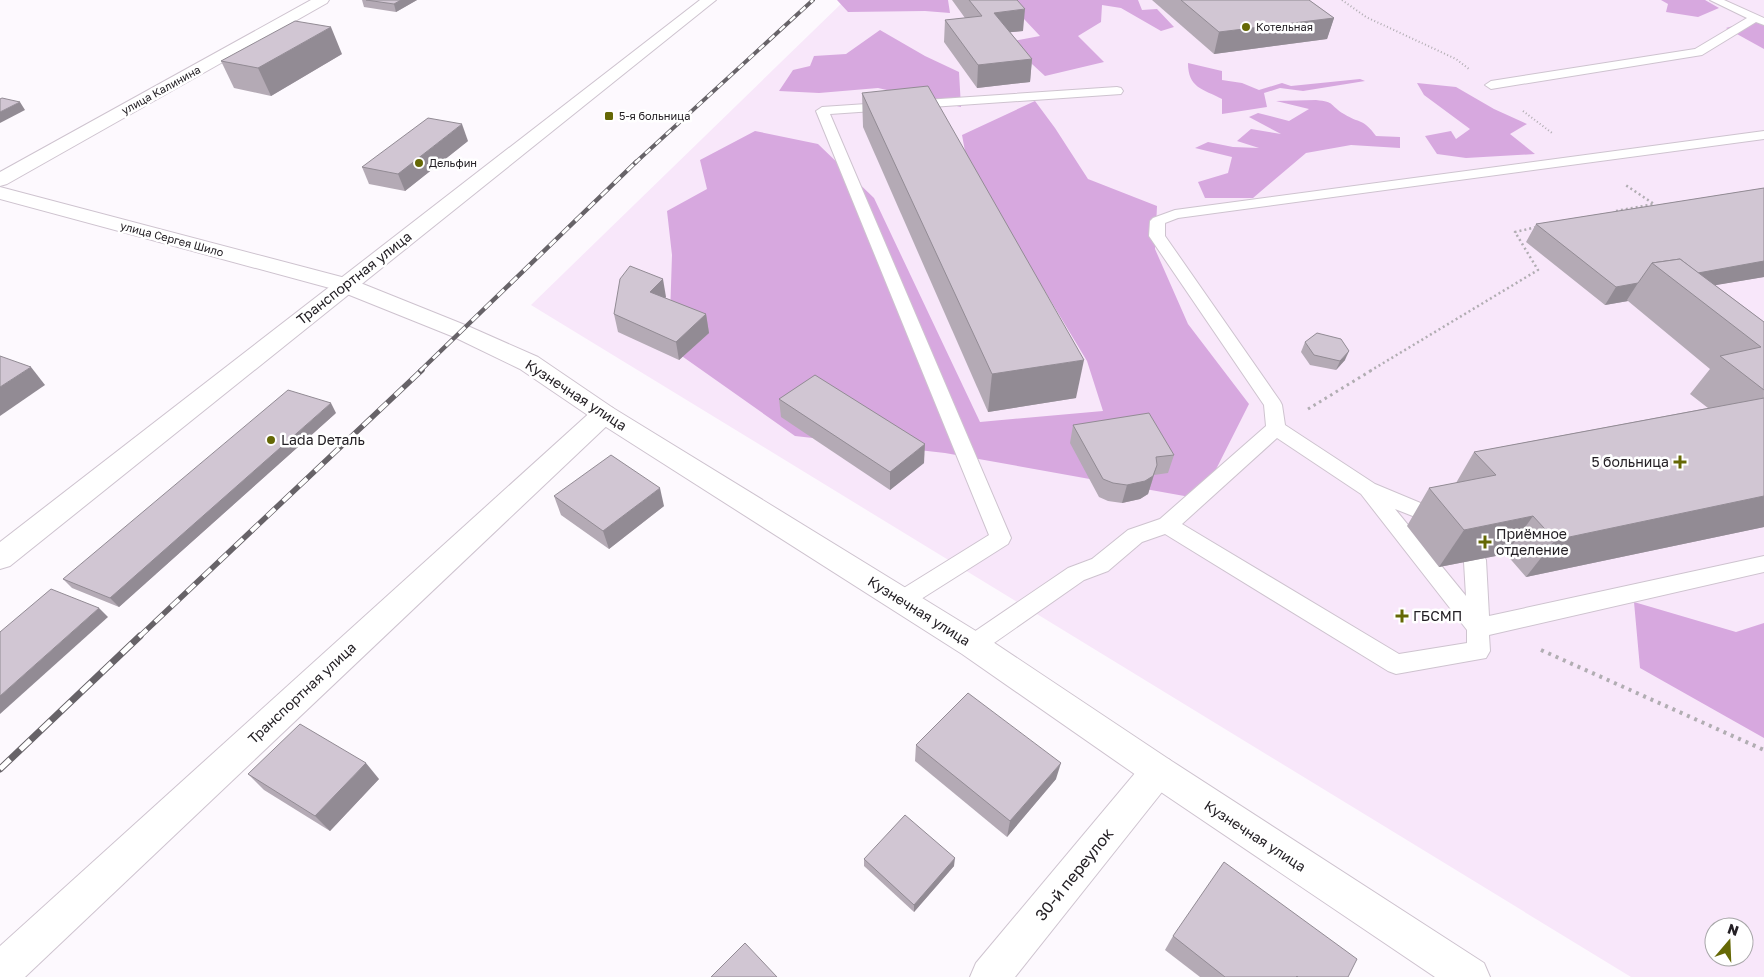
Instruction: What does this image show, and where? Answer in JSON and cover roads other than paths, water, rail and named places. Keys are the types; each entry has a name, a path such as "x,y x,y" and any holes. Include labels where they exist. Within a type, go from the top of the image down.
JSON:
{"street":[{"name":"улица Калинина","path":"0,180 322,0"},
{"name":"Транспортная улица","path":"0,558 709,0"},
{"name":"улица Сергея Шило","path":"0,192 345,285"},
{"name":"Кузнечная улица","path":"345,285 462,332 529,363 604,414 973,645 1158,771 1470,977"},
{"name":"Транспортная улица","path":"0,973 604,414"},
{"name":"30-й переулок","path":"990,977 1158,771"}],"lane":[{"path":"1715,0 1760,20"},
{"path":"1491,85 1698,52 1760,20"},
{"path":"902,600 1001,538 822,111 1117,91"},
{"path":"1167,525 1396,664 1478,651 1482,627 1475,560 1440,519 1368,489 1276,428 1273,405 1157,236 1158,221 1175,214 1764,135"},
{"path":"973,645 1076,574 1100,565 1135,536 1167,525 1276,428"},
{"path":"1368,489 1482,627"},
{"path":"1482,627 1764,564"}],"railway":[{"path":"635,163 813,0"},
{"path":"420,371 636,162"},
{"path":"139,637 422,370"},
{"path":"0,769 140,636"}],"place":[{"name":"Котельная","path":"1246,27"},
{"name":"5-я больница","path":"609,116"},
{"name":"Дельфин","path":"419,163"},
{"name":"Lada Dеталь","path":"271,440"},
{"name":"5 больница","path":"1680,462"},
{"name":"Приёмное отделение","path":"1485,542"},
{"name":"ГБСМП","path":"1402,616"}]}
